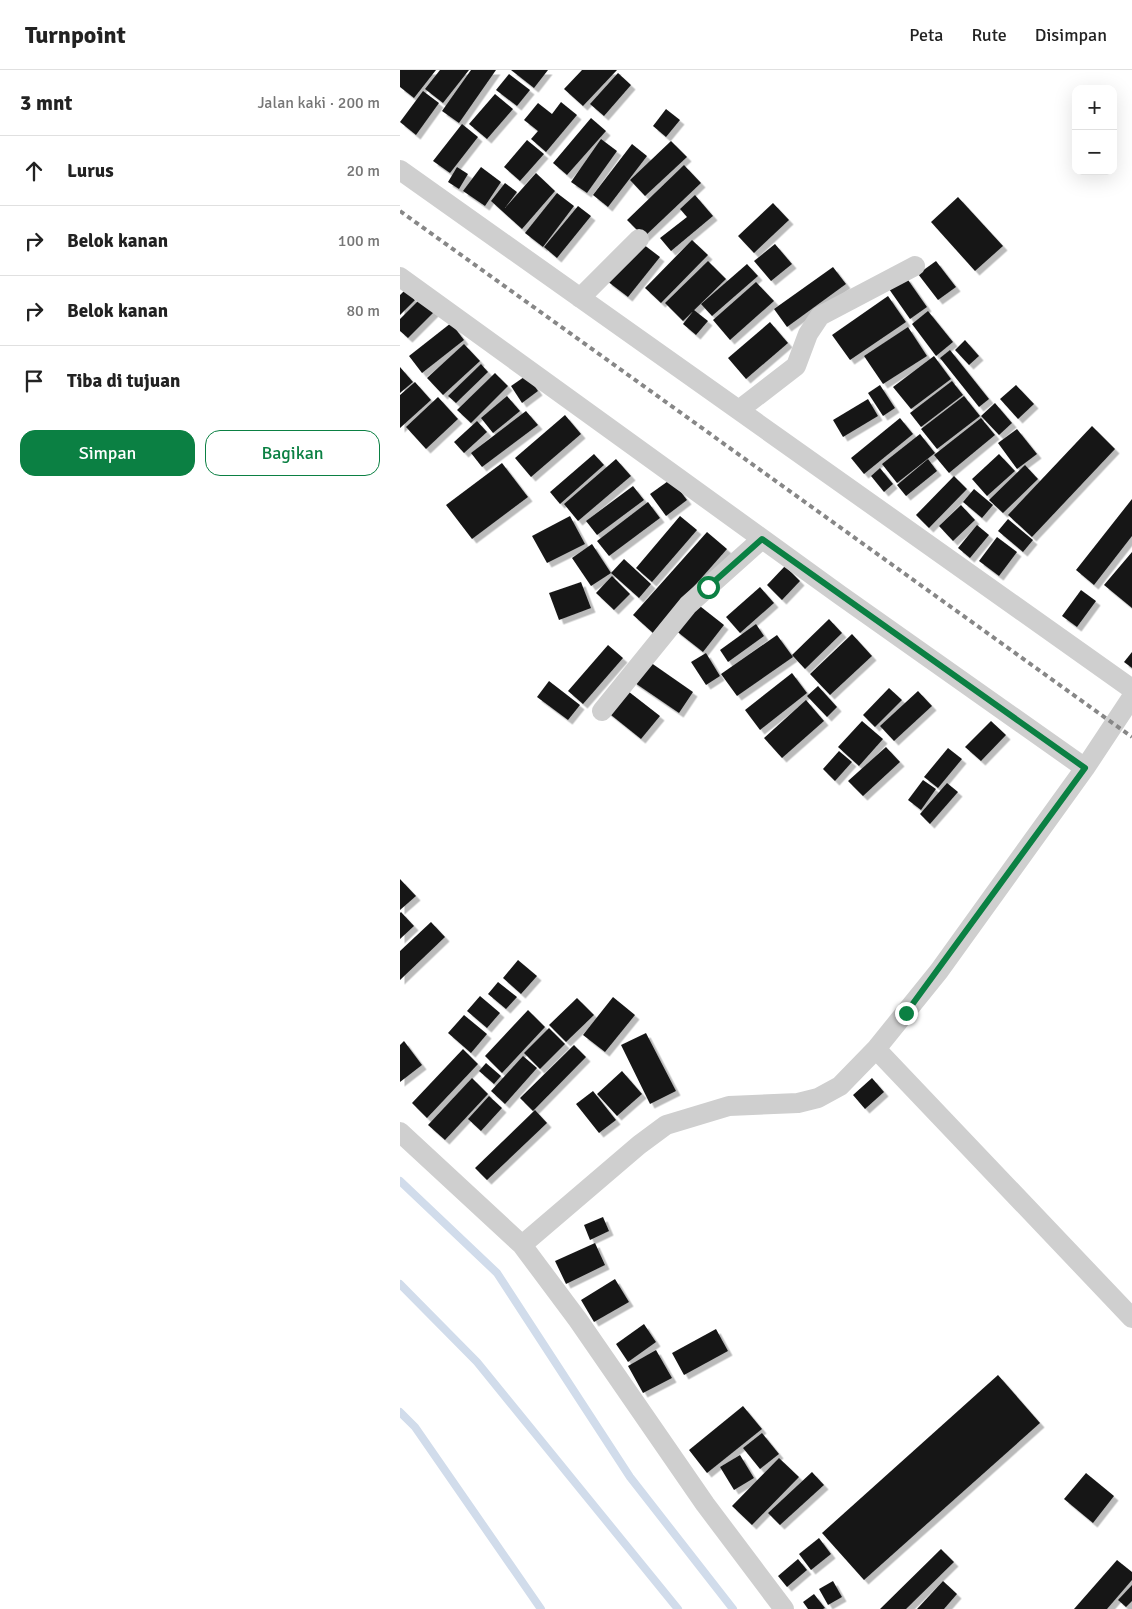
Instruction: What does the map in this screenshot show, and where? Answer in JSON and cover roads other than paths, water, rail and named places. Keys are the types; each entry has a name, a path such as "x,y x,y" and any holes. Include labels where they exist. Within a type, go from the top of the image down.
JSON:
{"street":[{"path":"400,170 1132,689"},
{"path":"580,298 639,239"},
{"path":"739,410 796,366 808,334 820,316 915,266"},
{"path":"400,278 762,539 1085,768"},
{"path":"602,711 688,605 762,539"},
{"path":"522,1244 639,1145 666,1126 729,1106 798,1103 818,1098 840,1086 876,1049 938,971 1085,768 1132,697"},
{"path":"876,1049 1132,1318"},
{"path":"400,1132 522,1244 578,1320 705,1504 784,1609"}],"waterway":[{"path":"400,1181 497,1273 630,1477 733,1609"},
{"path":"400,1284 477,1362 678,1609"},
{"path":"400,1412 415,1427 541,1609"}],"railway":[{"path":"400,211 1132,737"}]}
